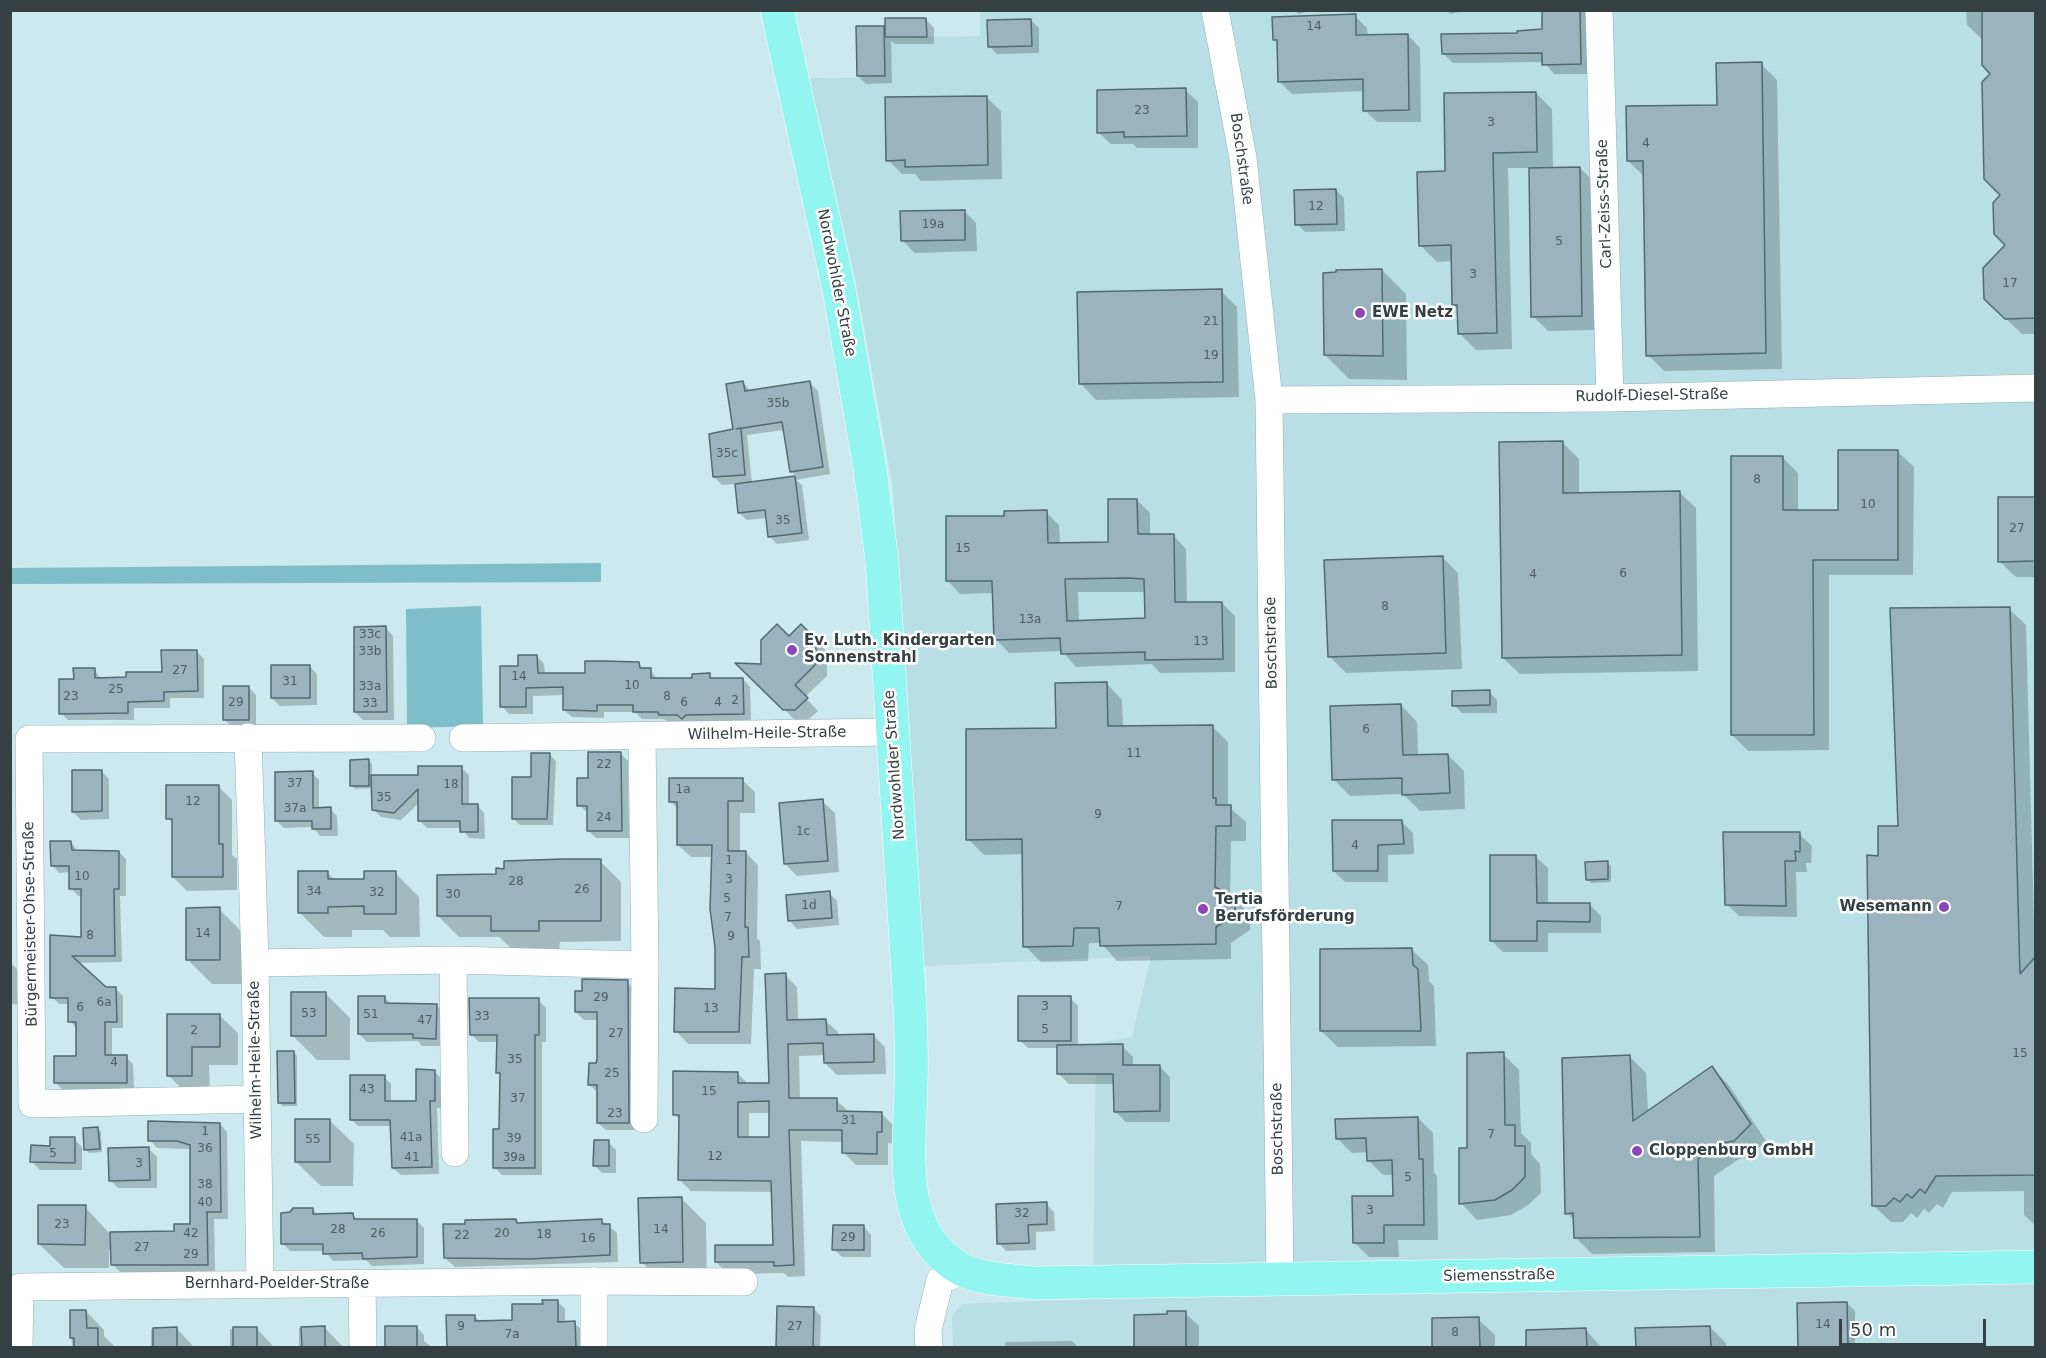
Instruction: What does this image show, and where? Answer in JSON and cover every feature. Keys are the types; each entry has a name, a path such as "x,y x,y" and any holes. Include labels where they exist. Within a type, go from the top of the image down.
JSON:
{"main road":[{"name":"Nordwohlder Straße","path":"777,10 839,289 870,469 882,561 912,1045 909,1186 919,1222 933,1246 945,1259 964,1271"},
{"name":"Siemensstraße","path":"964,1271 1033,1283 2036,1267"}],"street":[{"name":"Boschstraße","path":"1215,10 1243,158 1269,400 1280,1279"},
{"name":"Carl-Zeiss-Straße","path":"1599,10 1610,398"},
{"name":"Rudolf-Diesel-Straße","path":"1269,400 1610,398 2036,388"},
{"name":"Wilhelm-Heile-Straße","path":"463,738 892,732"},
{"path":"642,736 645,965 644,1119"},
{"path":"249,737 255,963"},
{"name":"Bürgermeister-Ohse-Straße","path":"256,1099 33,1104 29,740 249,737 422,738"},
{"name":"Wilhelm-Heile-Straße","path":"260,1283 255,963 453,960 645,965"},
{"path":"453,960 455,1153"},
{"path":"929,1347 928,1330 940,1280 964,1271"},
{"path":"594,1281 594,1347"},
{"name":"Bernhard-Poelder-Straße","path":"19,1347 20,1287 260,1283 744,1282"},
{"path":"362,1284 363,1347"}],"shaded area":[{"path":"980,11 2035,11 2035,1347 953,1347 952,1316 962,1304 1093,1299 1096,1043 1132,1037 1151,956 923,966 893,488 856,283 809,78 885,77 885,38 980,36"},
{"path":"601,563 601,582 10,584 11,568"},
{"path":"481,606 483,726 407,728 406,609"}],"building":[{"path":"1542,10 1580,10 1581,64 1542,65 1542,53 1442,54 1441,34 1517,33 1517,31 1542,29"},
{"path":"1982,10 2036,10 2036,318 2005,319 1984,299 1983,268 2005,245 1994,234 1993,203 2000,195 1984,179 1982,82 1990,74 1982,65"},
{"path":"1356,14 1356,35 1408,34 1409,110 1363,111 1363,79 1278,82 1277,40 1273,40 1272,17"},
{"path":"885,18 926,18 927,37 885,37"},
{"path":"1031,19 1032,46 988,47 987,20"},
{"path":"856,26 884,26 885,76 857,76"},
{"path":"1762,62 1766,353 1646,356 1643,161 1627,161 1626,106 1717,105 1716,63"},
{"path":"1186,88 1187,136 1124,137 1124,132 1097,133 1097,90"},
{"path":"1536,92 1537,152 1493,153 1497,333 1458,334 1457,305 1452,305 1451,245 1419,246 1417,172 1445,171 1444,93"},
{"path":"987,96 988,165 905,167 905,160 886,161 885,97"},
{"path":"1580,167 1582,316 1531,317 1529,168"},
{"path":"1336,189 1337,224 1295,225 1294,190"},
{"path":"965,210 965,240 901,241 900,211"},
{"name":"EWE Netz","path":"1382,269 1383,356 1324,355 1323,273 1336,272 1336,270"},
{"path":"1222,289 1223,382 1079,384 1077,292"},
{"path":"743,381 745,391 810,381 823,467 790,472 782,422 741,428 745,475 713,477 709,434 733,429 726,384"},
{"path":"1563,441 1563,493 1680,491 1682,655 1502,658 1499,442"},
{"path":"1838,450 1898,450 1898,560 1813,560 1814,735 1731,735 1731,456 1783,456 1783,510 1838,510"},
{"path":"795,476 802,533 768,537 765,510 738,513 735,484"},
{"path":"1998,497 2036,497 2036,561 1998,562"},
{"path":"1108,499 1137,499 1138,534 1174,534 1175,602 1222,602 1223,659 1145,660 1145,652 1061,654 1060,638 994,640 992,581 946,581 946,516 1004,516 1004,511 1047,510 1048,543 1108,542","holes":["1065,579 1144,579 1145,618 1067,621"]},
{"path":"1443,556 1446,653 1328,657 1324,560"},
{"name":"Wesemann","path":"2010,607 2020,974 2036,956 2036,1175 1936,1176 1925,1193 1920,1189 1912,1198 1907,1194 1900,1202 1894,1198 1886,1206 1872,1206 1867,855 1878,856 1878,826 1898,826 1890,608"},
{"path":"777,624 789,636 801,624 816,639 816,664 795,685 808,698 795,710 783,710 735,663 761,664 761,640"},
{"path":"386,626 387,712 354,712 354,627"},
{"path":"161,650 197,650 198,691 164,692 164,701 128,702 128,713 59,714 59,679 74,679 73,668 95,668 95,678 126,677 126,672 162,672"},
{"path":"518,655 537,655 538,673 585,673 585,661 604,661 639,662 640,668 651,668 651,678 692,678 692,674 710,673 710,678 743,678 744,714 686,715 682,719 677,715 659,715 658,712 633,712 633,705 597,705 597,711 563,710 563,687 526,688 526,707 500,707 500,666 518,666"},
{"path":"271,665 310,665 310,698 271,698"},
{"path":"1107,682 1108,726 1213,725 1213,798 1216,798 1216,805 1231,805 1231,826 1216,826 1215,887 1235,897 1235,915 1216,927 1216,944 1100,946 1099,928 1074,928 1073,946 1023,947 1022,839 966,840 966,729 1056,728 1055,683"},
{"path":"223,686 249,686 249,720 223,720"},
{"path":"1490,690 1490,705 1452,706 1452,691"},
{"path":"1401,704 1403,755 1448,754 1450,793 1402,795 1402,778 1332,780 1330,706"},
{"path":"588,752 621,752 622,831 587,831 587,806 577,806 577,778 588,778"},
{"path":"531,753 550,753 547,819 512,819 512,777 531,777"},
{"path":"369,759 369,786 350,786 350,760"},
{"path":"418,766 462,766 462,804 478,804 478,832 460,832 460,821 418,821 418,789 394,813 372,810 371,775 418,775"},
{"path":"72,770 102,770 102,811 72,812"},
{"path":"313,771 313,808 331,807 331,829 312,829 312,821 275,821 275,772"},
{"path":"669,778 743,778 743,801 728,801 728,851 746,851 745,927 748,927 749,957 742,957 739,1032 674,1032 675,988 715,989 715,947 710,909 712,845 677,845 677,802 669,802"},
{"path":"166,785 219,785 219,844 223,844 223,877 172,877 172,819 166,819"},
{"path":"823,799 828,861 784,864 779,803"},
{"path":"1332,820 1402,820 1404,844 1378,845 1378,871 1333,871"},
{"path":"1723,832 1800,832 1800,852 1795,851 1796,861 1785,861 1786,906 1725,905"},
{"path":"50,841 71,841 72,850 119,851 119,889 114,889 115,956 72,956 106,987 116,987 117,1022 105,1022 105,1055 127,1055 127,1083 54,1083 54,1056 76,1056 76,1022 68,1022 68,998 50,998 50,935 81,937 81,889 69,889 69,866 51,866"},
{"path":"1490,855 1536,855 1537,903 1590,903 1590,922 1537,921 1537,941 1490,941"},
{"path":"601,859 601,921 539,921 539,931 491,931 491,916 437,916 437,875 496,874 496,868 504,869 504,861"},
{"path":"1608,861 1608,879 1586,880 1585,862"},
{"path":"298,871 328,871 328,879 364,879 364,871 396,871 396,914 364,914 364,906 328,907 328,913 298,913"},
{"path":"830,891 832,918 788,921 786,895"},
{"path":"220,907 220,960 186,960 186,908"},
{"path":"1412,948 1413,965 1418,969 1421,1031 1320,1031 1320,949"},
{"path":"786,973 787,1020 826,1019 827,1035 874,1034 874,1062 824,1063 823,1043 788,1044 789,1098 837,1098 837,1111 882,1112 882,1132 877,1132 877,1154 842,1153 842,1130 789,1130 794,1265 774,1266 774,1262 715,1262 715,1245 773,1245 771,1181 678,1180 679,1115 673,1115 673,1071 738,1072 738,1083 769,1083 765,974","holes":["769,1101 769,1137 738,1137 738,1102"]},
{"path":"582,979 628,980 629,1123 597,1123 597,1085 588,1085 589,1063 596,1063 597,1059 597,1012 575,1012 575,991 582,991"},
{"path":"291,992 326,992 326,1036 291,1036"},
{"path":"358,996 385,996 385,1003 437,1004 436,1039 413,1038 413,1034 358,1034"},
{"path":"1018,996 1071,996 1071,1041 1018,1041"},
{"path":"469,998 539,998 539,1035 535,1035 535,1168 493,1168 493,1129 499,1129 500,1073 496,1073 497,1035 470,1035"},
{"path":"167,1014 220,1014 220,1047 192,1047 192,1076 167,1076"},
{"path":"1123,1044 1123,1065 1160,1065 1160,1111 1114,1112 1113,1074 1057,1074 1057,1045"},
{"path":"277,1051 294,1051 295,1103 278,1103"},
{"path":"1504,1052 1505,1125 1515,1125 1515,1146 1525,1146 1525,1177 1512,1190 1495,1200 1459,1204 1459,1148 1467,1148 1467,1053"},
{"name":"Cloppenburg GmbH","path":"1630,1055 1633,1121 1712,1066 1751,1124 1734,1141 1722,1143 1698,1159 1700,1237 1574,1238 1573,1213 1565,1214 1562,1058"},
{"path":"416,1069 435,1070 435,1101 430,1101 432,1167 392,1168 390,1120 350,1120 350,1075 385,1075 385,1101 416,1101"},
{"path":"1418,1117 1419,1159 1423,1159 1424,1225 1384,1225 1384,1243 1353,1243 1352,1196 1393,1196 1392,1160 1367,1161 1366,1138 1336,1139 1335,1119"},
{"path":"295,1119 330,1119 330,1162 295,1162"},
{"path":"148,1121 220,1123 221,1212 207,1212 208,1265 111,1265 110,1232 174,1231 174,1224 190,1224 190,1145 177,1141 148,1141"},
{"path":"98,1127 100,1149 84,1150 83,1128"},
{"path":"50,1137 75,1137 75,1163 30,1162 31,1145 50,1146"},
{"path":"594,1140 609,1140 609,1166 593,1166"},
{"path":"149,1147 150,1180 109,1181 108,1148"},
{"path":"682,1197 683,1262 640,1263 638,1198"},
{"path":"1047,1202 1047,1224 1028,1225 1029,1243 997,1244 996,1204"},
{"path":"38,1205 86,1205 85,1245 38,1244"},
{"path":"293,1208 313,1208 313,1214 353,1213 354,1219 417,1219 417,1257 363,1259 362,1253 323,1254 323,1244 281,1244 281,1213 290,1212"},
{"path":"516,1219 517,1223 602,1219 602,1224 610,1224 610,1255 530,1259 444,1258 443,1224 465,1224 465,1220"},
{"path":"833,1225 864,1225 864,1250 832,1250"},
{"path":"542,1300 558,1300 558,1322 575,1321 576,1347 447,1347 446,1315 475,1315 475,1321 512,1320 512,1304 543,1304"},
{"path":"1847,1302 1848,1347 1798,1347 1797,1303"},
{"path":"777,1306 814,1307 813,1347 776,1347"},
{"path":"70,1310 86,1310 87,1328 98,1328 98,1347 74,1347 74,1338 70,1338"},
{"path":"1167,1311 1186,1311 1186,1347 1134,1347 1134,1315 1167,1314"},
{"path":"1479,1317 1480,1347 1432,1347 1432,1318"},
{"path":"325,1326 325,1347 302,1347 301,1327"},
{"path":"385,1326 417,1326 417,1347 385,1347"},
{"path":"1710,1326 1711,1347 1636,1347 1635,1328"},
{"path":"177,1327 177,1347 153,1347 153,1328"},
{"path":"233,1327 257,1327 257,1347 233,1347"},
{"path":"1586,1328 1587,1347 1526,1347 1526,1330"}],"place":[{"name":"EWE Netz","path":"1360,313"},
{"name":"Ev. Luth. Kindergarten Sonnenstrahl","path":"792,650"},
{"name":"Wesemann","path":"1944,907"},
{"name":"Tertia Berufsförderung","path":"1203,909"},
{"name":"Cloppenburg GmbH","path":"1637,1151"}]}
